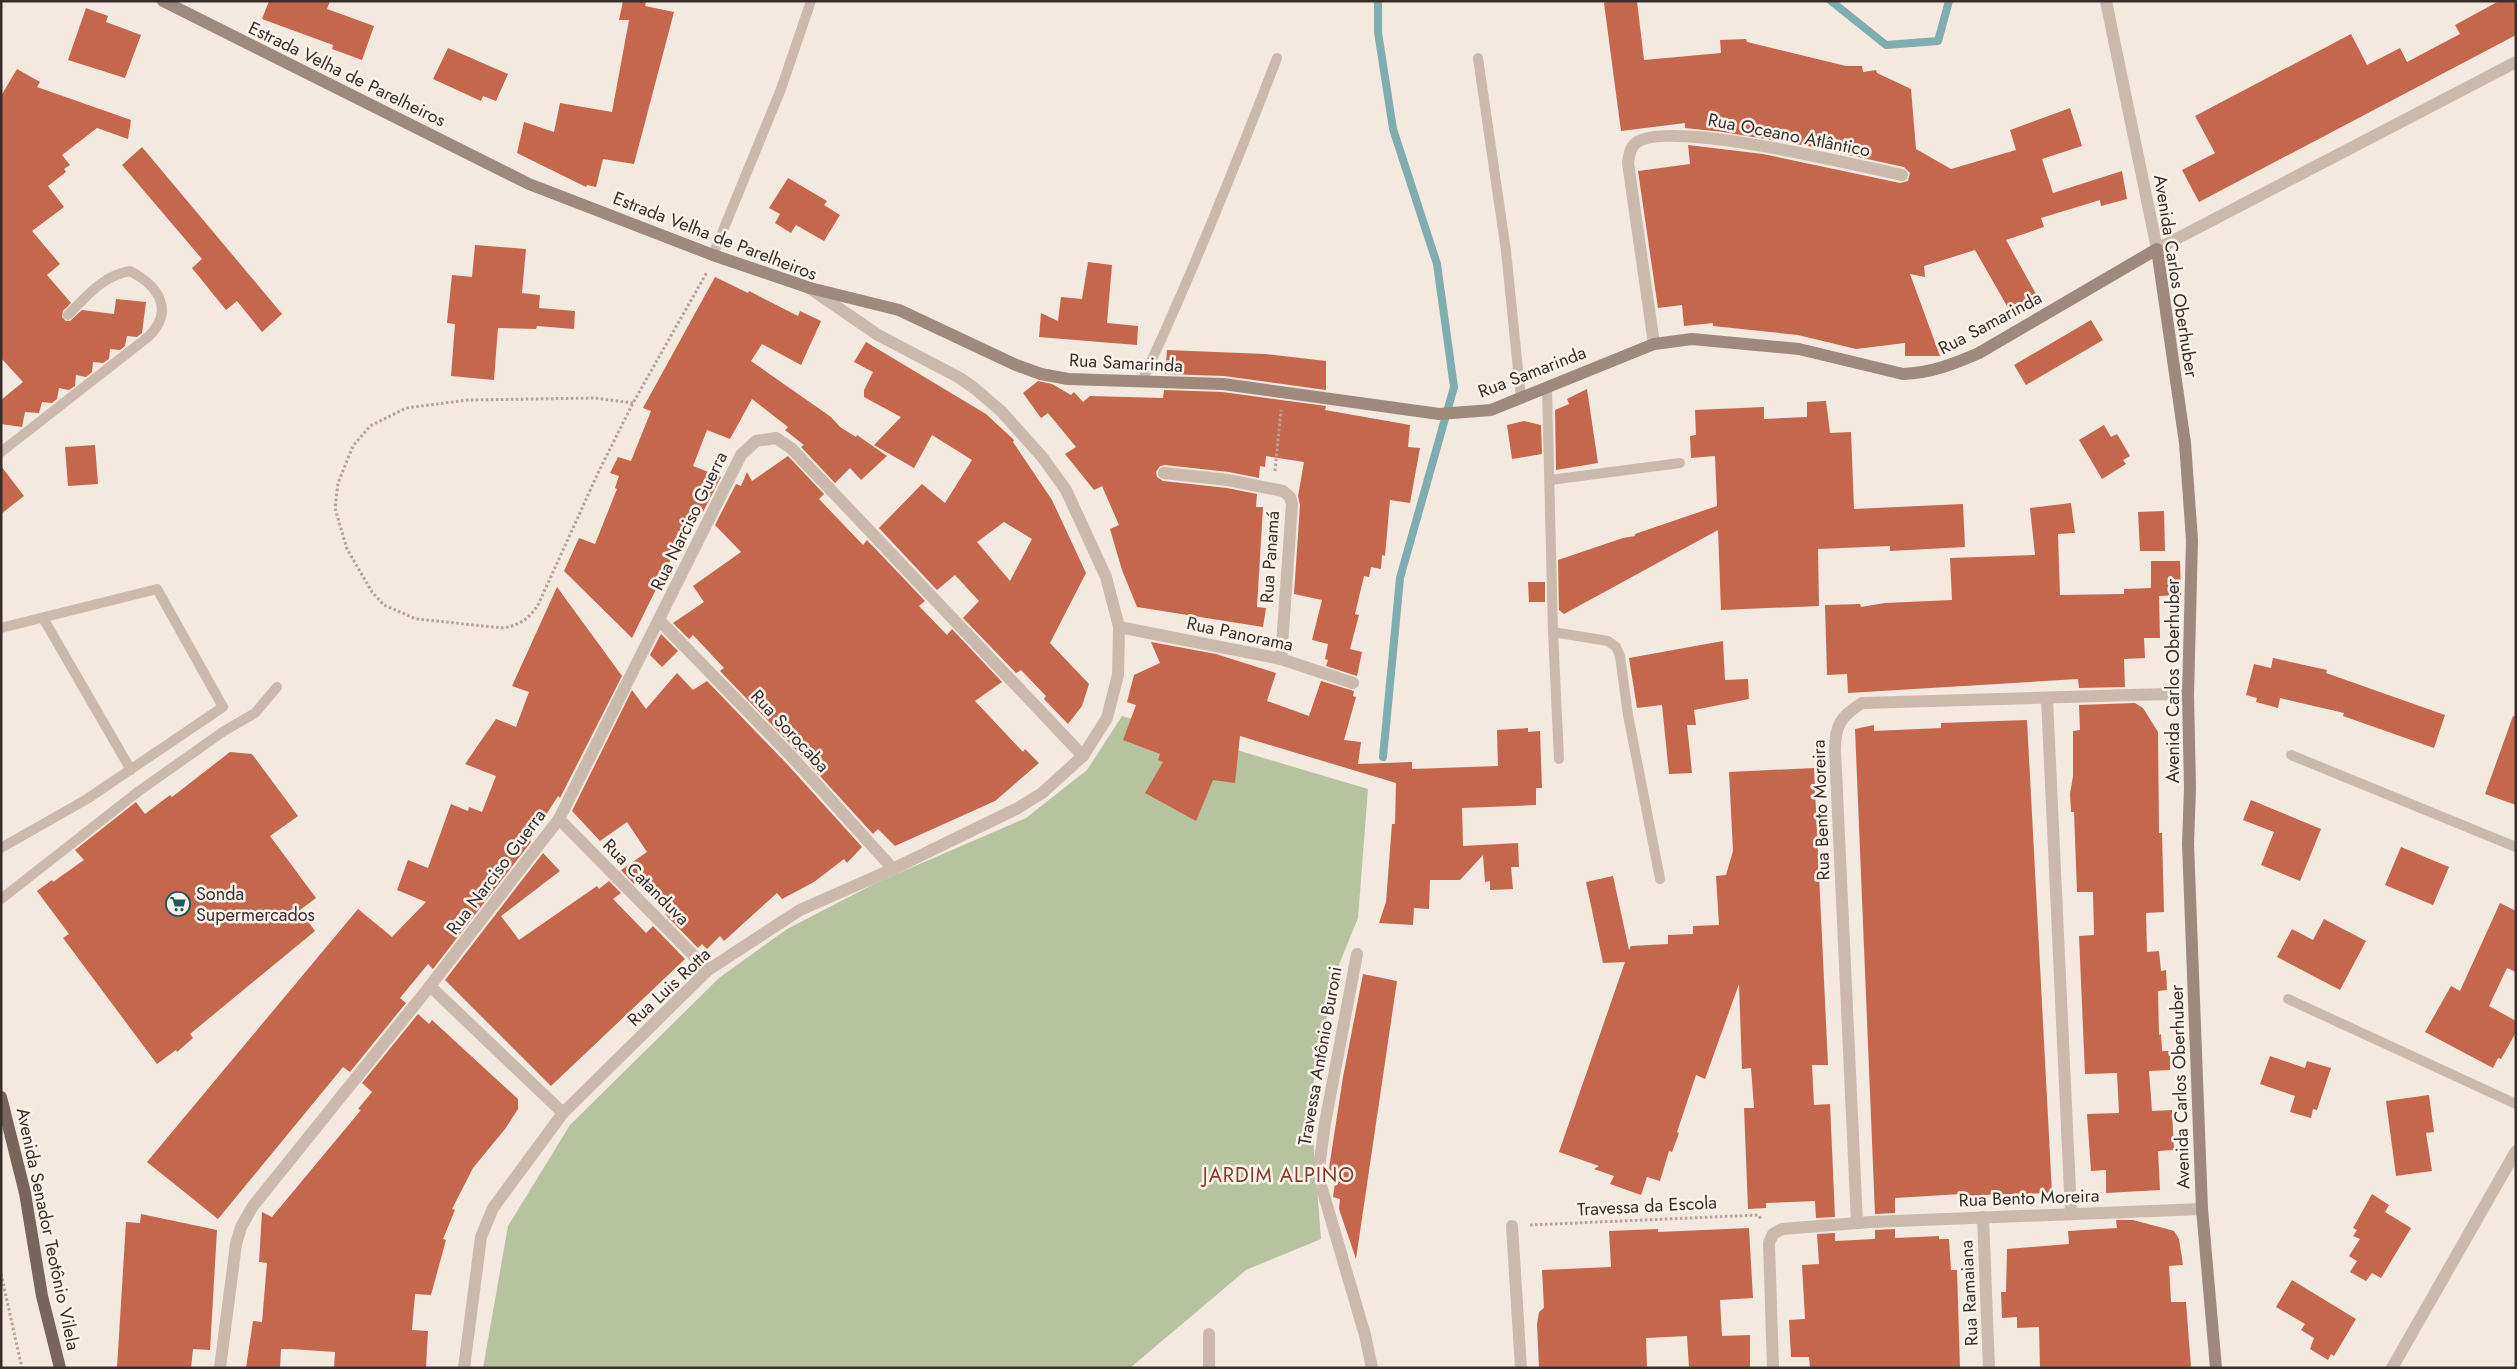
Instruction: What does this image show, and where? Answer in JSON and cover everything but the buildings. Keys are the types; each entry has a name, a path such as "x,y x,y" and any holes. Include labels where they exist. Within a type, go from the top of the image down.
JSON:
{"main road":[{"name":"Estrada Velha de Parelheiros","path":"163,1 529,184 713,255 810,288"},
{"name":"Rua Samarinda","path":"810,288 899,310 1016,365 1041,374 1068,379 1223,384 1440,414 1491,410 1546,389 1590,368 1654,344 1692,339 1756,343 1799,349 1903,374 1920,374 1950,366 1979,353 2157,249"},
{"name":"Avenida Carlos Oberhuber","path":"2157,249 2185,443 2191,530 2188,844 2202,1209 2216,1368"},
{"name":"Avenida Senador Teotônio Vilela","path":"1,1097 25,1192 42,1296 60,1368"}],"street":[{"name":"Avenida Carlos Oberhuber","path":"2106,1 2157,249"},
{"path":"2157,249 2516,62"},
{"name":"Rua Oceano Atlântico","path":"1654,344 1628,163 1629,153 1635,143 1647,138 1700,136 1802,153 1902,175"},
{"name":"Estrada Velha de Parelheiros","path":"810,288 878,335 960,378 1001,411 1043,458 1066,490 1106,577 1119,627 1118,675 1111,705 1107,718 1083,756"},
{"name":"Rua Narciso Guerra","path":"220,1368 236,1244 241,1227 253,1206 430,986 559,819 742,453 756,440 776,438 791,448 1083,756"},
{"name":"Rua Panamá","path":"1164,473 1228,480 1283,491 1290,497 1292,504 1281,659"},
{"name":"Rua Sorocaba","path":"659,620 792,758 893,869"},
{"name":"Rua Panorama","path":"1119,627 1281,659 1353,683"},
{"name":"Rua Bento Moreira","path":"1857,1223 1835,733 1845,713 1862,704 2165,694 2188,695"},
{"path":"2047,699 2071,1213"},
{"name":"Rua Luis Rotta","path":"464,1368 481,1237 494,1208 563,1114 708,970 800,910 893,869 1018,808 1042,792 1083,756"},
{"name":"Rua Catanduva","path":"559,819 708,970"},
{"name":"Travessa Antônio Buroni","path":"1357,954 1318,1175 1365,1335 1372,1368"},
{"path":"430,986 563,1114"},
{"path":"2392,1368 2516,1151"},
{"name":"Rua Bento Moreira","path":"1773,1234 1782,1229 1857,1223 2202,1209"},
{"name":"Rua Ramaiana","path":"1983,1217 1990,1368"},
{"path":"1512,1226 1521,1368"},
{"path":"1773,1234 1769,1243 1773,1368"},
{"path":"1209,1334 1209,1368"}],"lane":[{"path":"713,255 780,89 811,1"},
{"path":"1142,381 1182,296 1225,194 1278,58"},
{"path":"1478,58 1506,251 1521,399"},
{"path":"1,452 148,337 158,328 163,310 160,301 143,279 130,271 115,274 98,284 68,316"},
{"path":"1546,389 1553,632 1559,760"},
{"path":"1550,480 1680,463"},
{"path":"1,628 157,589 222,707 87,799 1,848"},
{"path":"43,618 131,770"},
{"path":"1553,632 1608,641 1616,646 1620,656 1628,715 1660,879"},
{"path":"1,899 139,791 224,731 255,713 277,688"},
{"path":"2291,755 2516,847"},
{"path":"2288,999 2516,1104"}],"path":[{"path":"633,403 595,398 468,400 406,408 370,426 359,437 348,456 338,483 335,508 347,549 372,592 391,609 416,619 504,628 527,620 538,604 598,473 633,403 704,280 713,255"},
{"path":"1273,489 1282,392"},
{"name":"Travessa da Escola","path":"1512,1226 1758,1215 1773,1234"},
{"path":"1,1274 22,1368"}],"green space":[{"path":"1122,716 1368,789 1358,918 1336,972 1310,1100 1321,1239 1246,1270 1130,1368 483,1368 508,1226 570,1125 719,978 787,929 878,882 1026,818 1087,770"}],"waterway":[{"path":"1378,1 1378,32 1393,129 1437,264 1454,387 1400,578 1383,757"},
{"path":"1831,1 1886,45 1938,41 1949,1"}],"place":[{"name":"Sonda Supermercados","path":"178,904"}],"district":[{"name":"JARDIM ALPINO","path":"1279,1175"}]}
